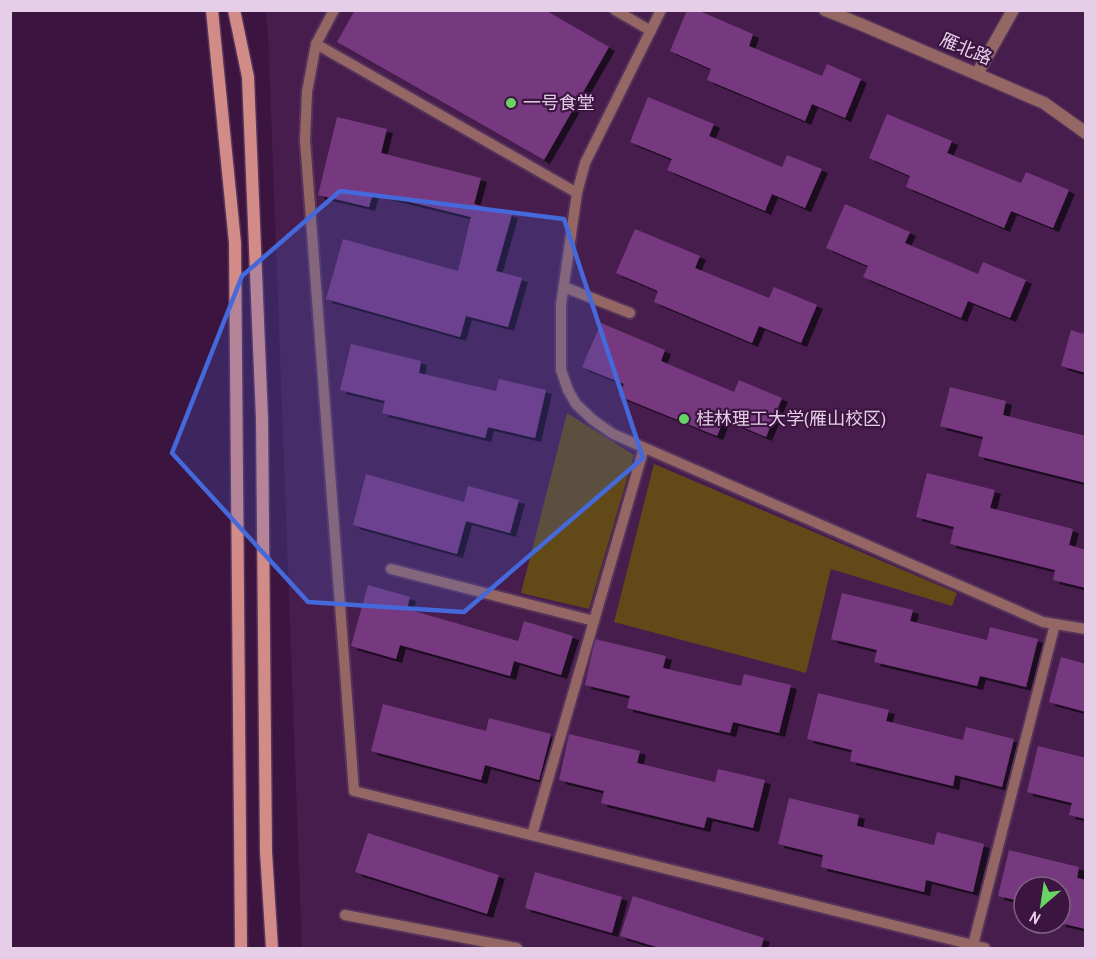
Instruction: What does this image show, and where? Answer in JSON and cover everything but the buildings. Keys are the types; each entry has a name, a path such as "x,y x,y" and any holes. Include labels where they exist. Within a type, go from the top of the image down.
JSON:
{"main road":[{"path":"212,10 236,243 241,948"},
{"path":"234,10 248,77 262,419 266,852 272,948"}],"street":[{"name":"雁北路","path":"825,10 1044,103 1086,133"},
{"path":"977,74 1013,10"}],"lane":[{"path":"334,10 316,44 307,92 305,140 354,791 985,948"},
{"path":"615,10 651,31"},
{"path":"661,10 585,163 577,193 561,305 561,370 576,404 613,434 644,448 1043,622 1086,629"},
{"path":"316,44 577,193"},
{"path":"564,287 630,313"},
{"path":"532,835 644,448"},
{"path":"391,569 594,621"},
{"path":"973,945 1055,624"},
{"path":"345,915 517,948"}],"highlighted area":[{"path":"340,191 564,219 643,458 464,612 308,602 172,453 242,276"}],"shaded area":[{"name":"桂林理工大学(雁山校区)","path":"266,11 1085,11 1085,948 302,948"},
{"path":"567,413 634,455 589,609 521,593"},
{"path":"654,464 957,593 952,606 831,569 806,673 614,622"}],"place":[{"name":"一号食堂","path":"511,103"},
{"name":"桂林理工大学(雁山校区)","path":"684,419"}]}
